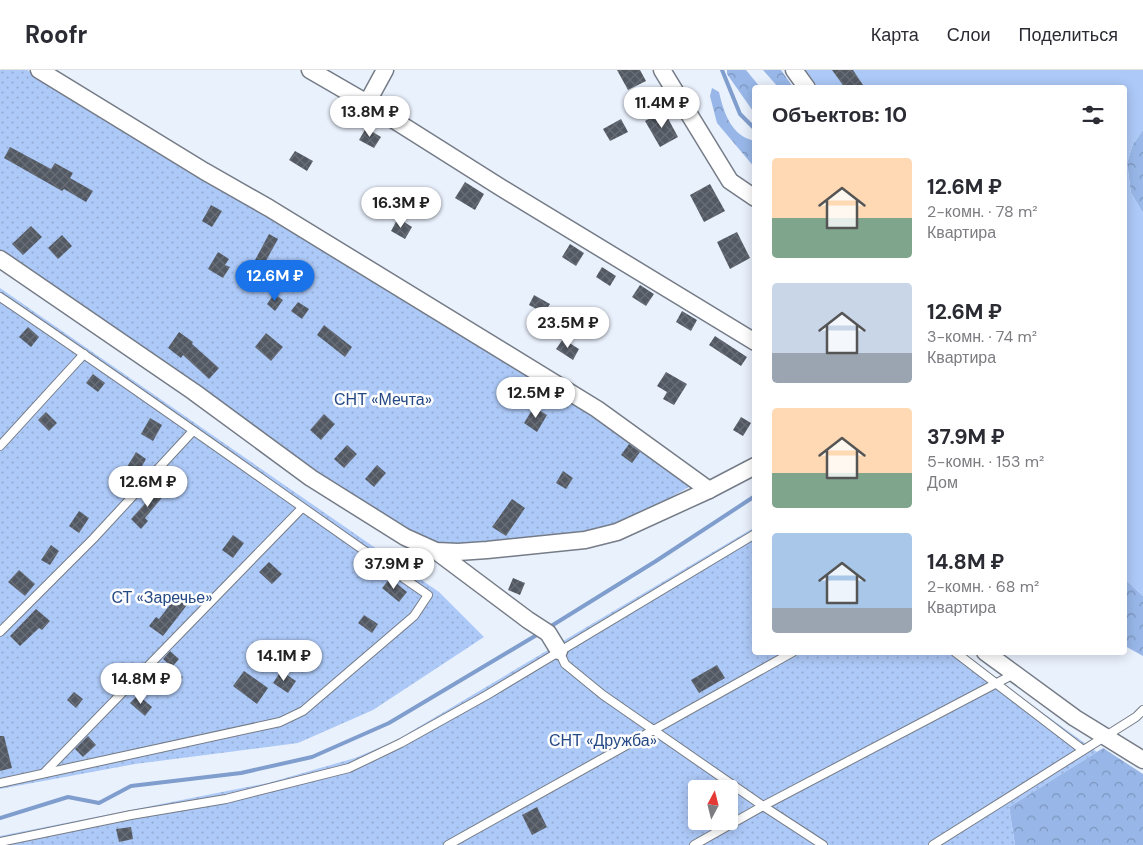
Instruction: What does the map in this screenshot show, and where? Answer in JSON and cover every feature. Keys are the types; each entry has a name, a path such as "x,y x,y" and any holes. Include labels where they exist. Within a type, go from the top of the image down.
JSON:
{"street":[{"path":"39,70 597,409 710,490"},
{"path":"310,70 367,103 500,187 752,340"},
{"path":"367,103 385,70"},
{"path":"662,70 730,181 752,196"},
{"path":"794,70 805,85"},
{"path":"0,259 194,392 311,478 405,537 436,551 548,633 559,651"},
{"path":"436,551 487,550 593,538 617,532 710,490 752,468"},
{"path":"989,655 1075,718 1143,760"}],"lane":[{"path":"0,297 428,595 414,616 303,711 280,722 0,783"},
{"path":"0,446 84,354"},
{"path":"0,632 93,539 193,431"},
{"path":"44,773 302,508"},
{"path":"0,842 131,815 226,799 349,768 401,744 487,695 752,536"},
{"path":"559,651 566,664 603,696 823,845"},
{"path":"448,845 788,655"},
{"path":"959,655 1083,750"},
{"path":"694,845 763,806 1014,674"},
{"path":"933,845 1143,710"}],"green space":[{"name":"СНТ «Мечта»","path":"0,70 27,70 575,396 694,484 618,528 558,538 449,547 419,538 320,479 0,253"},
{"path":"727,70 746,70 758,85 752,85 752,110 727,74"},
{"path":"763,70 781,70 792,85 776,85"},
{"path":"805,70 1143,70 1143,130 1133,144 1127,163 1127,85 816,85"},
{"path":"712,88 719,92 723,108 734,129 752,140 752,164 717,123 710,96"},
{"path":"1143,130 1143,213 1131,193 1127,163 1133,144"},
{"path":"1127,163 1131,193 1143,213 1143,596 1127,581"},
{"name":"СТ «Заречье»","path":"0,288 439,592 484,637 373,710 298,743 135,764 0,789"},
{"name":"СНТ «Дружба»","path":"752,529 752,655 967,655 1011,690 1097,752 1009,807 1015,845 0,845 0,836 268,783 355,758 395,741"},
{"path":"1127,581 1143,596 1143,656 1127,647"},
{"path":"1103,748 1143,774 1143,845 1015,845 1009,807"}],"building":[{"path":"617,70 640,70 646,81 628,90"},
{"path":"832,70 853,70 863,85 843,85"},
{"path":"664,111 678,137 660,147 645,121"},
{"path":"621,119 628,132 610,141 603,129"},
{"path":"366,128 381,137 374,148 359,140"},
{"path":"10,147 51,169 55,163 73,173 70,178 93,191 86,202 64,189 62,191 4,158"},
{"path":"295,151 313,161 307,171 289,160"},
{"path":"465,182 484,194 475,210 455,198"},
{"path":"710,184 725,211 704,222 690,195"},
{"path":"211,205 222,211 212,227 202,221"},
{"path":"398,218 412,227 405,239 391,231"},
{"path":"31,226 42,237 23,255 12,244"},
{"path":"737,232 750,258 730,269 717,242"},
{"path":"269,234 278,239 263,266 254,262"},
{"path":"62,235 72,246 58,259 48,248"},
{"path":"570,244 584,253 576,266 562,257"},
{"path":"218,252 229,259 225,265 230,267 223,278 208,269"},
{"path":"602,267 616,276 610,286 596,277"},
{"path":"640,285 654,294 646,306 632,297"},
{"path":"274,294 283,300 275,311 267,304"},
{"path":"534,295 550,304 544,313 529,305"},
{"path":"298,302 309,309 302,319 291,311"},
{"path":"682,311 697,320 691,331 676,322"},
{"path":"324,325 352,347 345,357 317,335"},
{"path":"28,327 39,337 31,347 19,337"},
{"path":"179,332 193,342 192,344 219,368 209,379 183,355 181,358 168,348"},
{"path":"266,333 283,347 271,361 255,347"},
{"path":"715,336 747,357 741,366 709,345"},
{"path":"563,339 579,349 573,360 556,349"},
{"path":"666,372 687,384 674,405 663,399 667,392 657,386"},
{"path":"93,374 105,383 98,392 86,383"},
{"path":"521,382 531,389 521,403 512,396"},
{"path":"534,407 547,415 537,432 524,423"},
{"path":"46,412 57,423 49,431 38,420"},
{"path":"324,414 335,424 321,440 310,430"},
{"path":"741,417 751,423 743,436 733,430"},
{"path":"150,418 162,425 153,441 141,434"},
{"path":"629,444 640,452 632,463 621,455"},
{"path":"347,445 357,454 344,468 334,459"},
{"path":"136,452 146,459 138,473 127,467"},
{"path":"377,465 386,473 374,487 365,479"},
{"path":"563,471 573,478 566,489 556,483"},
{"path":"157,486 166,493 145,518 148,521 141,529 131,519 150,498"},
{"path":"512,499 525,508 506,536 492,527"},
{"path":"79,511 89,518 79,533 69,526"},
{"path":"233,535 244,543 233,558 222,550"},
{"path":"51,545 59,551 50,565 41,560"},
{"path":"269,562 282,574 272,584 259,572"},
{"path":"19,570 35,584 25,596 8,582"},
{"path":"390,578 407,592 399,602 382,588"},
{"path":"513,578 525,583 520,595 508,590"},
{"path":"176,597 187,605 163,636 149,626 156,617 159,619"},
{"path":"36,609 50,621 42,630 39,628 20,646 10,636"},
{"path":"364,615 378,624 372,633 358,623"},
{"path":"170,651 179,659 172,667 163,659"},
{"path":"717,665 725,678 699,693 691,680"},
{"path":"168,668 183,677 175,689 160,679"},
{"path":"244,671 268,688 257,704 233,686"},
{"path":"281,671 296,681 288,693 273,683"},
{"path":"74,692 83,699 76,708 67,700"},
{"path":"138,695 152,707 145,716 130,703"},
{"path":"0,736 4,736 12,768 0,771"},
{"path":"88,736 96,745 83,757 75,749"},
{"path":"537,807 547,827 532,835 522,815"},
{"path":"131,827 133,839 119,842 116,829"}],"waterway":[{"path":"722,70 740,114 752,126"},
{"path":"548,628 656,561 752,498"},
{"path":"0,818 68,797 99,803 131,786 241,773 312,757 389,723 540,633"}]}
